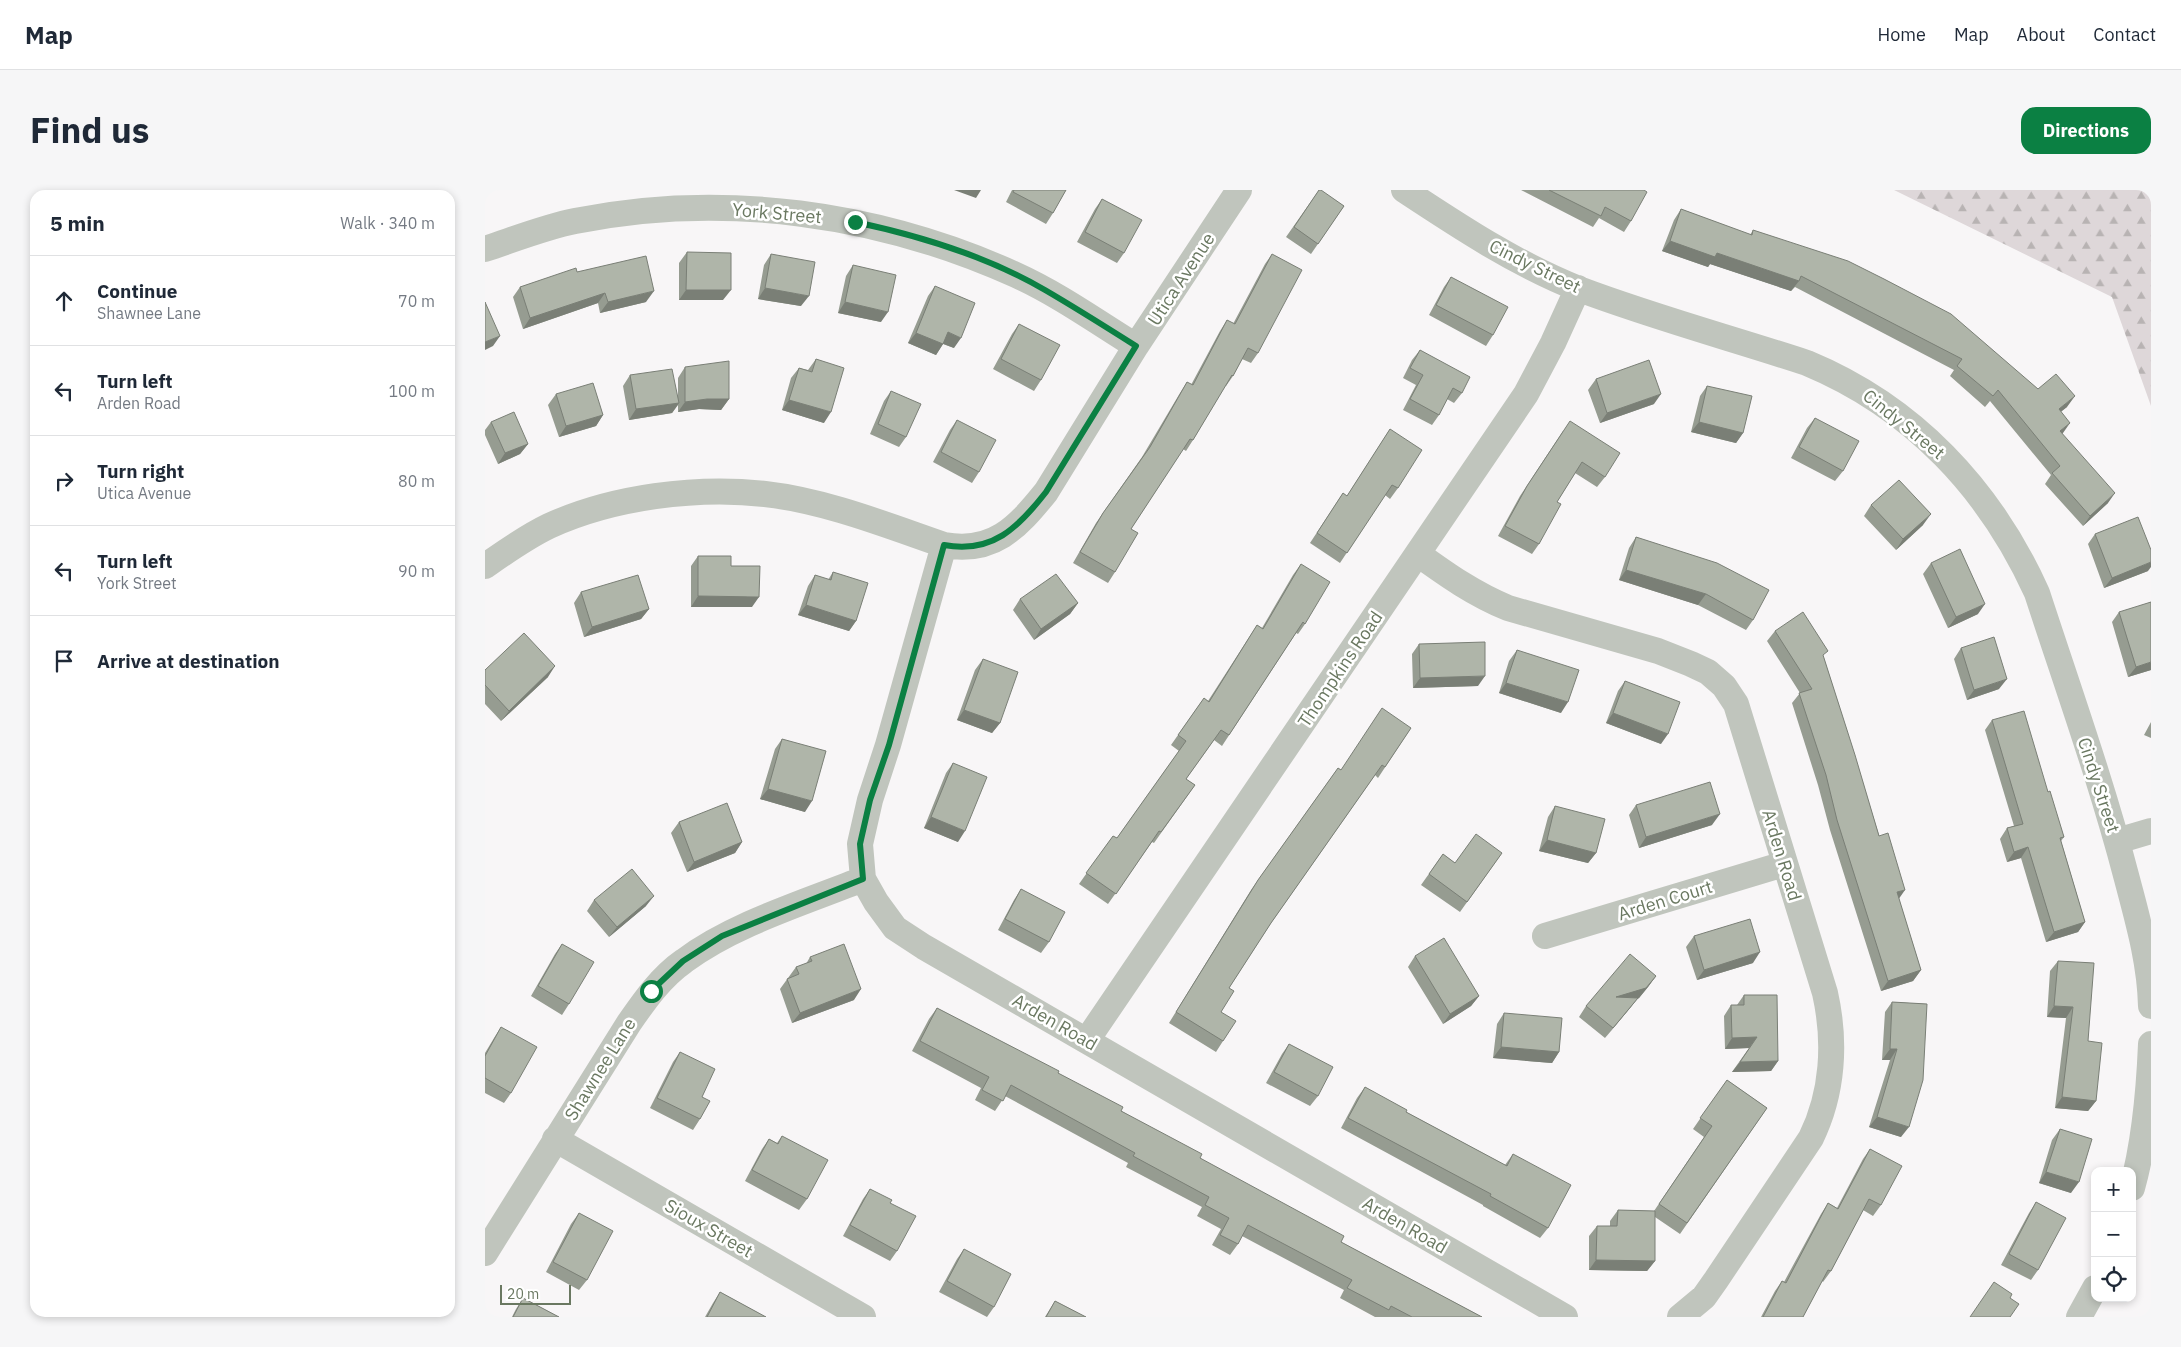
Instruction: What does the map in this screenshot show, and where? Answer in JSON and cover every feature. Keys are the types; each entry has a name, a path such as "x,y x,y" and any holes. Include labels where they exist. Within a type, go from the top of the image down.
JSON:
{"street":[{"name":"Utica Avenue","path":"485,566 510,548 558,523 591,511 635,500 681,493 724,492 766,494 825,506 944,545 962,548 985,544 1007,534 1031,512 1046,492 1136,346 1239,190"},
{"name":"Cindy Street","path":"1404,190 1478,238 1522,263 1578,288 1807,363 1840,376 1895,412 1947,457 1967,480 2005,533 2024,564 2037,593 2117,841 2141,935 2149,977 2151,1006"},
{"name":"York Street","path":"485,249 575,221 621,214 671,210 767,209 813,215 897,231 936,242 979,259 1044,289 1136,346"},
{"name":"Thompkins Road","path":"1087,1040 1526,394 1553,343 1578,288"},
{"name":"Arden Road","path":"944,545 889,745 870,800 860,844 863,879 876,902 895,928 924,947 1565,1317"},
{"name":"Arden Road","path":"1418,554 1490,601 1508,608 1658,651 1708,672 1724,686 1736,704 1825,993 1830,1015 1832,1039 1831,1064 1821,1116 1811,1138 1733,1257 1704,1297 1680,1317"},
{"path":"2117,841 2151,831"},
{"name":"Arden Court","path":"1545,936 1784,864"},
{"name":"Shawnee Lane","path":"485,1253 651,991 683,961 722,936 863,879"},
{"path":"2136,1171 2147,1110 2151,1044"},
{"name":"Sioux Street","path":"555,1140 863,1317"},
{"path":"2079,1317 2091,1295"}],"green space":[{"path":"1894,190 2151,190 2151,406 2112,297"}],"building":[{"path":"1014,190 1066,190 1053,213 1013,192"},
{"path":"1319,190 1344,206 1318,244 1294,227"},
{"path":"1549,190 1644,190 1647,192 1631,221 1605,207 1601,216"},
{"path":"1102,199 1142,220 1124,253 1085,232"},
{"path":"1681,209 1752,235 1753,230 1848,261 1884,279 1951,314 2038,389 2056,374 2075,396 2059,409 2070,423 2060,431 2115,493 2090,516 2052,473 2060,466 1998,390 1993,396 1957,366 1962,359 1801,276 1799,281 1717,253 1715,257 1670,241"},
{"path":"687,252 731,253 731,290 686,290"},
{"path":"771,254 815,262 809,296 765,288"},
{"path":"1272,254 1302,270 1258,353 1248,348 1193,440 1190,439 1131,529 1138,533 1115,572 1080,552 1103,513 1150,447 1187,382 1193,385 1227,320 1235,324"},
{"path":"646,256 654,291 608,302 605,293 530,318 520,287 576,268 577,272"},
{"path":"853,265 896,275 888,312 845,302"},
{"path":"1451,277 1508,307 1493,335 1436,305"},
{"path":"935,286 975,303 961,338 948,332 943,344 916,333"},
{"path":"485,302 500,336 485,342"},
{"path":"1019,324 1060,345 1041,380 1001,359"},
{"path":"1420,350 1470,377 1462,393 1453,388 1439,415 1410,399 1423,375 1410,368"},
{"path":"816,359 844,368 831,412 789,400 799,368 812,372"},
{"path":"1649,360 1661,394 1607,413 1596,379"},
{"path":"729,361 729,399 685,402 685,367"},
{"path":"672,369 679,403 636,409 630,375"},
{"path":"593,383 603,415 566,426 556,394"},
{"path":"1707,386 1752,396 1743,433 1699,422"},
{"path":"891,391 921,404 906,437 878,424"},
{"path":"514,412 528,444 505,453 491,422"},
{"path":"1815,418 1859,441 1843,471 1799,447"},
{"path":"957,420 996,440 979,472 941,452"},
{"path":"1570,421 1620,453 1605,477 1582,462 1557,502 1561,504 1539,544 1505,526 1527,486"},
{"path":"1390,429 1422,450 1398,488 1392,485 1347,553 1317,533 1343,493 1347,496"},
{"path":"1899,480 1931,514 1903,539 1871,505"},
{"path":"2138,517 2151,550 2151,562 2112,578 2095,534"},
{"path":"1636,537 1717,563 1769,590 1753,620 1706,594 1626,570"},
{"path":"1960,549 1985,604 1956,617 1931,563"},
{"path":"698,556 731,556 731,566 760,566 759,597 698,596"},
{"path":"1301,564 1330,582 1305,624 1303,622 1229,735 1221,730 1186,779 1195,785 1161,832 1159,831 1116,894 1086,873 1113,836 1117,838 1186,741 1178,735 1204,698 1209,702 1257,625 1263,629"},
{"path":"833,572 868,583 856,621 806,605 815,575 831,580"},
{"path":"1056,574 1078,603 1041,629 1020,599"},
{"path":"638,575 649,609 592,627 581,592"},
{"path":"2151,602 2151,662 2136,667 2119,612"},
{"path":"1803,612 1828,651 1823,655 1879,836 1888,833 1905,890 1897,892 1921,970 1888,981 1837,820 1826,775 1799,693 1812,689 1775,631"},
{"path":"524,633 555,666 509,711 485,685 485,670"},
{"path":"1994,637 2007,679 1974,690 1961,648"},
{"path":"1485,642 1485,676 1420,678 1419,644"},
{"path":"1517,650 1579,670 1568,702 1506,683"},
{"path":"983,659 1018,672 1000,723 964,710"},
{"path":"1625,681 1680,702 1668,734 1613,713"},
{"path":"1382,708 1411,728 1385,767 1382,765 1271,923 1229,988 1234,991 1221,1012 1236,1021 1223,1041 1176,1012 1258,880 1338,768 1341,770"},
{"path":"2024,711 2048,792 2050,791 2064,837 2060,838 2085,922 2054,932 2028,847 2014,852 2007,828 2023,824 1992,720"},
{"path":"782,739 826,751 812,801 768,789"},
{"path":"953,763 987,777 965,831 931,817"},
{"path":"1710,782 1720,814 1646,837 1636,805"},
{"path":"727,803 742,842 694,862 679,822"},
{"path":"1555,806 1605,819 1596,853 1547,840"},
{"path":"1476,834 1502,853 1467,902 1429,874 1443,854 1455,863"},
{"path":"632,869 654,896 617,927 594,900"},
{"path":"1021,889 1065,912 1049,942 1005,919"},
{"path":"1750,919 1760,952 1704,970 1694,936"},
{"path":"1444,938 1479,996 1450,1014 1415,956"},
{"path":"562,944 594,962 569,1004 538,986"},
{"path":"844,944 861,989 800,1013 787,979 799,974 796,967 812,961 810,957"},
{"path":"1630,954 1656,976 1646,988 1616,997 1638,998 1613,1028 1586,1006"},
{"path":"2058,961 2094,963 2088,1041 2102,1043 2096,1101 2062,1097 2073,1007 2054,1006"},
{"path":"1744,995 1777,995 1778,1061 1740,1062 1757,1037 1732,1038 1731,1005 1744,1005"},
{"path":"1892,1002 1927,1004 1923,1080 1909,1127 1877,1117 1897,1049 1890,1049"},
{"path":"937,1008 1059,1071 1058,1073 1123,1107 1121,1111 1202,1154 1200,1158 1344,1236 1341,1242 1482,1317 1412,1317 1391,1306 1389,1310 1347,1288 1352,1280 1248,1225 1238,1244 1220,1235 1229,1218 1205,1205 1209,1197 1133,1156 1135,1153 1011,1085 1003,1101 982,1090 989,1077 920,1041"},
{"path":"1504,1013 1562,1018 1559,1052 1501,1047"},
{"path":"501,1027 537,1047 511,1093 485,1078 485,1056"},
{"path":"1289,1044 1333,1067 1318,1096 1274,1072"},
{"path":"680,1052 715,1069 702,1097 710,1101 700,1119 657,1098"},
{"path":"1727,1080 1767,1108 1687,1223 1659,1204 1712,1126 1700,1118"},
{"path":"1365,1087 1407,1110 1406,1112 1507,1166 1513,1154 1571,1185 1548,1228 1490,1196 1491,1194 1348,1118"},
{"path":"2060,1129 2092,1139 2079,1182 2046,1172"},
{"path":"782,1136 828,1160 807,1199 752,1170 769,1139 778,1144"},
{"path":"1870,1149 1902,1166 1881,1205 1869,1199 1831,1271 1828,1270 1803,1317 1763,1317 1782,1281 1786,1283 1828,1203 1838,1209"},
{"path":"870,1189 892,1200 890,1203 916,1216 897,1251 850,1225"},
{"path":"2036,1202 2066,1218 2038,1270 2009,1254"},
{"path":"1618,1210 1655,1211 1655,1261 1596,1260 1597,1226 1617,1226"},
{"path":"579,1213 613,1231 587,1280 553,1262"},
{"path":"964,1249 1011,1274 994,1307 947,1281"},
{"path":"1994,1282 2012,1294 2010,1298 2019,1304 2010,1317 1970,1317"},
{"path":"720,1292 766,1317 707,1317"},
{"path":"523,1298 559,1317 513,1317"},
{"path":"1055,1301 1086,1317 1046,1317"}],"route":[{"path":"651,991 683,961 722,936 863,879 860,844 870,800 889,745 944,545 962,548 985,544 1007,534 1031,512 1046,492 1136,346 1044,289 1017,275 936,242 855,222"}]}
